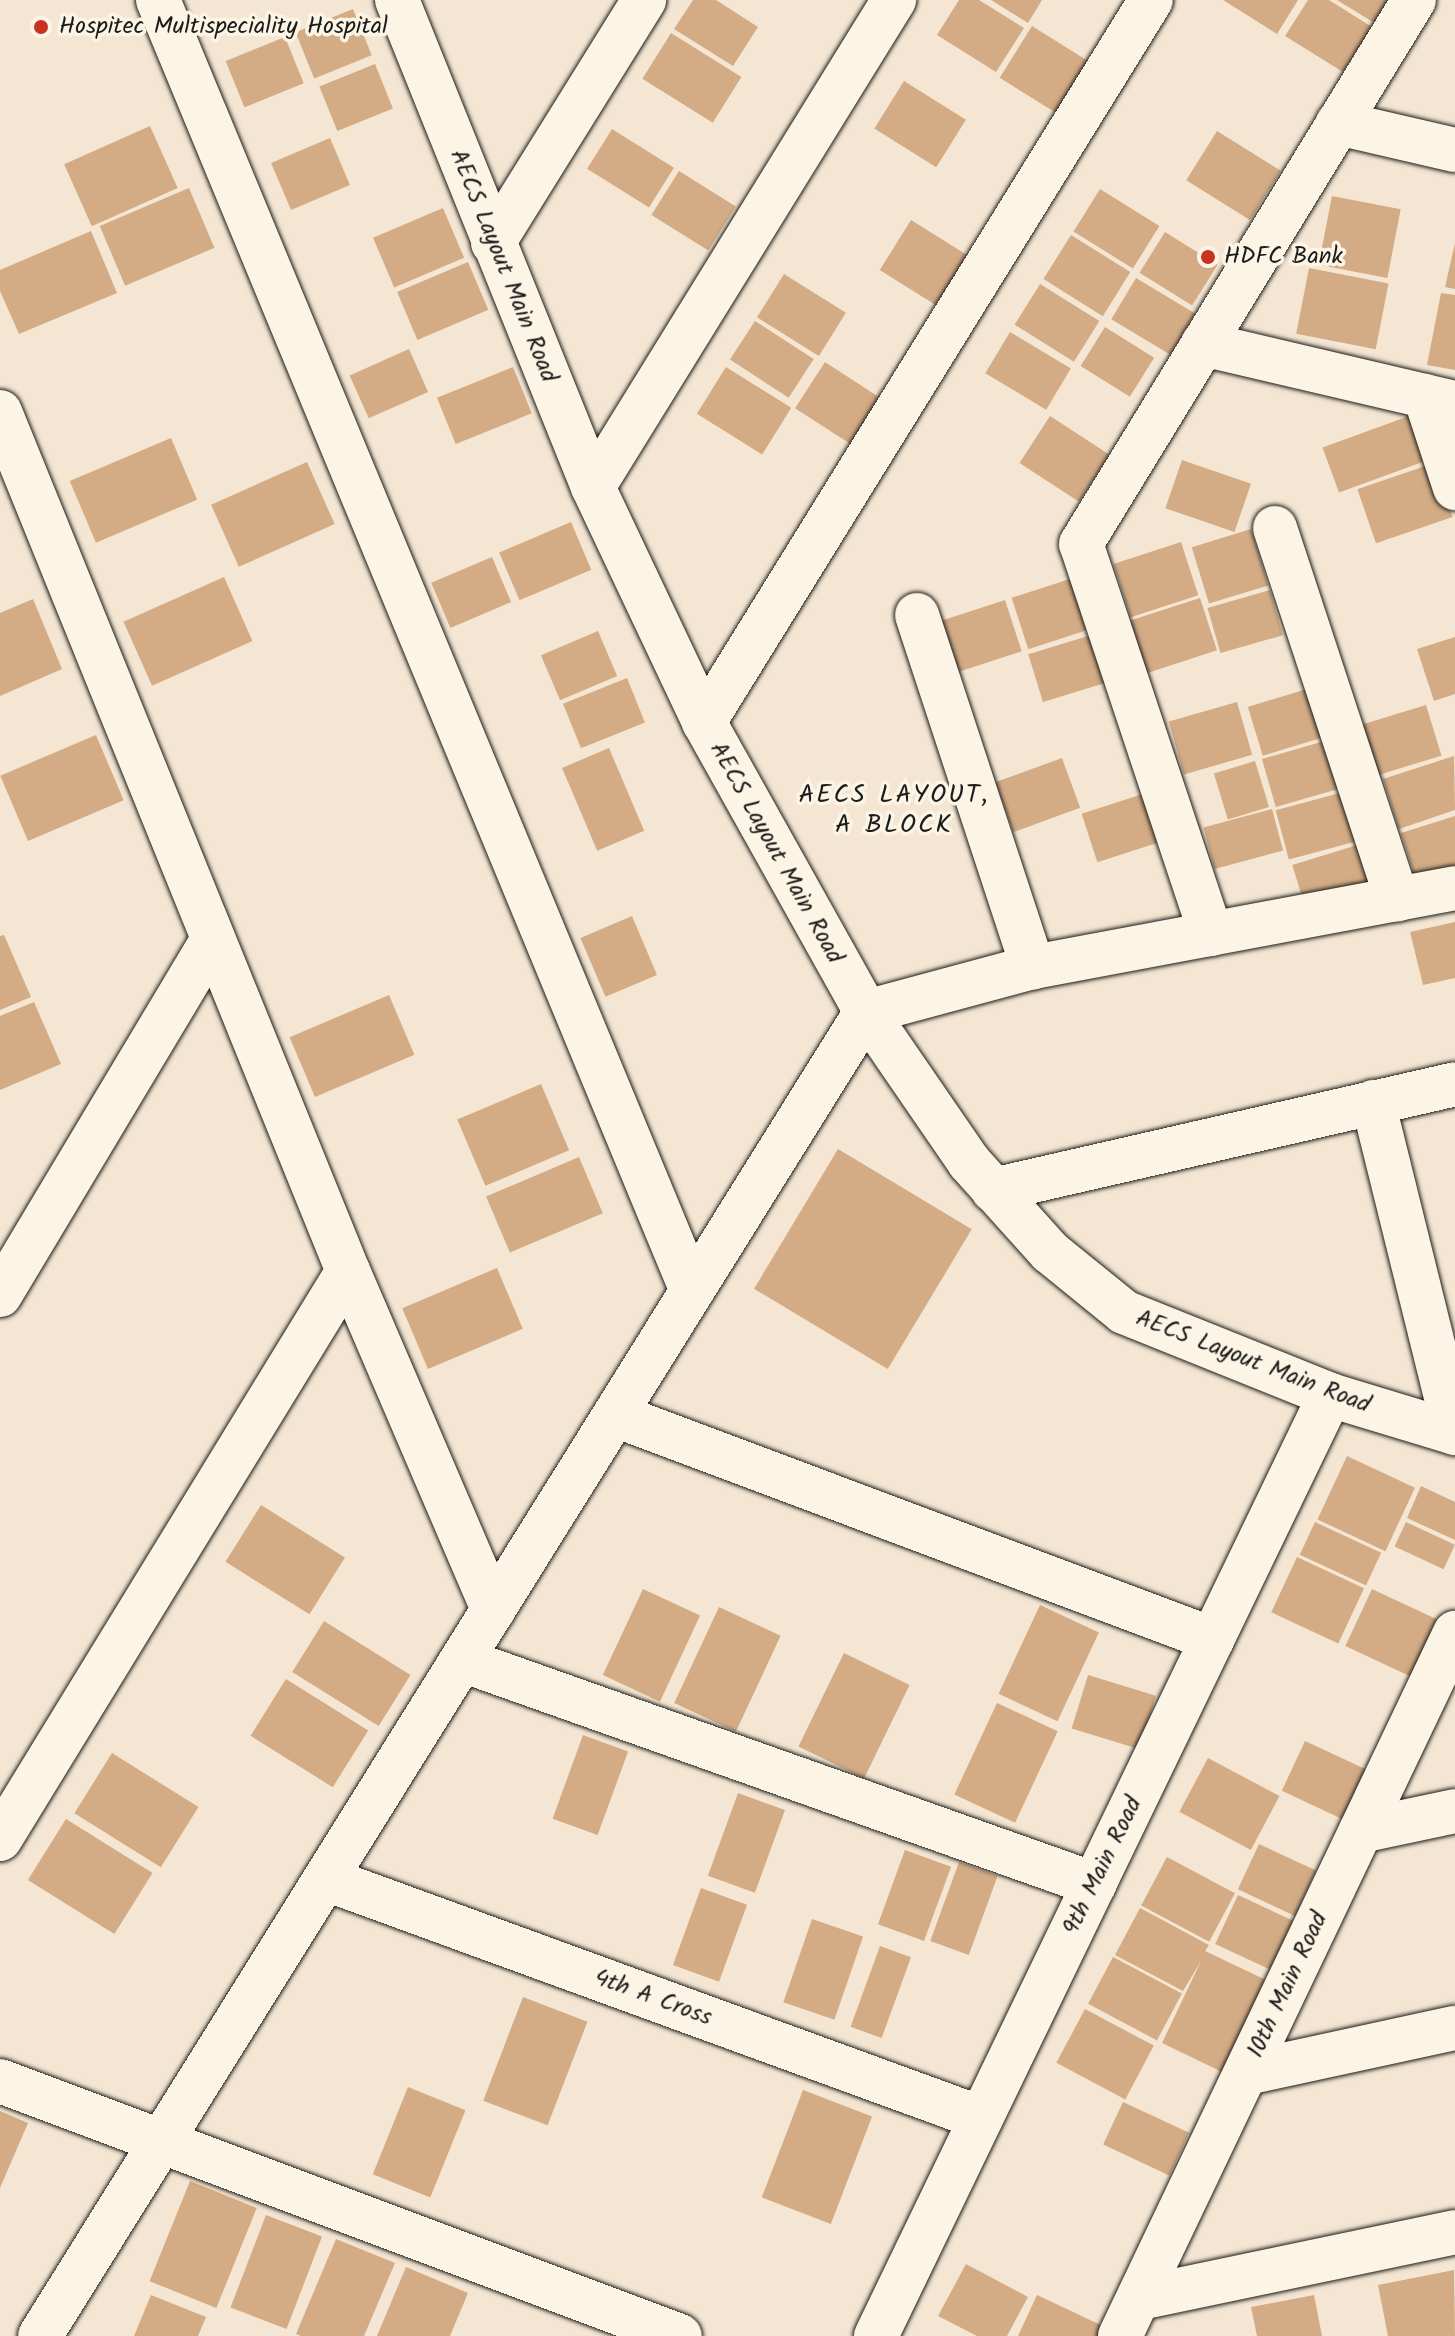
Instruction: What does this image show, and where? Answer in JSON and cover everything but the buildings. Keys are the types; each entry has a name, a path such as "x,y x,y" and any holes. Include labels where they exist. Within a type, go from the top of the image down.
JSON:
{"street":[{"path":"158,0 692,1291"},
{"name":"AECS Layout Main Road","path":"397,0 593,487 704,722 866,1012 993,1190 1050,1252 1124,1312 1330,1395 1455,1433"},
{"path":"493,243 644,0"},
{"path":"593,487 894,0"},
{"path":"704,722 1151,0"},
{"path":"1211,934 1081,544 1414,0"},
{"path":"1338,123 1455,150"},
{"path":"1203,344 1440,400 1455,488"},
{"path":"0,412 348,1271 493,1610"},
{"path":"1275,528 1397,899"},
{"path":"917,615 1033,967"},
{"path":"40,2336 866,1012 1033,967 1455,888"},
{"path":"0,1295 213,939"},
{"path":"993,1190 1454,1084"},
{"path":"1373,1102 1455,1433"},
{"path":"0,1839 348,1271"},
{"name":"9th Main Road","path":"876,2336 1330,1395"},
{"path":"615,1415 1212,1639"},
{"name":"10th Main Road","path":"1120,2336 1455,1633"},
{"path":"462,1660 1094,1884"},
{"path":"1361,1831 1455,1811"},
{"name":"4th A Cross","path":"326,1879 981,2118"},
{"path":"1246,2073 1455,2028"},
{"path":"0,2081 680,2336"},
{"path":"1140,2298 1455,2232"}],"place":[{"name":"Hospitec Multispeciality Hospital","path":"41,27"},
{"name":"HDFC Bank","path":"1208,257"}],"district":[{"name":"AECS LAYOUT, A BLOCK","path":"894,811"}]}
